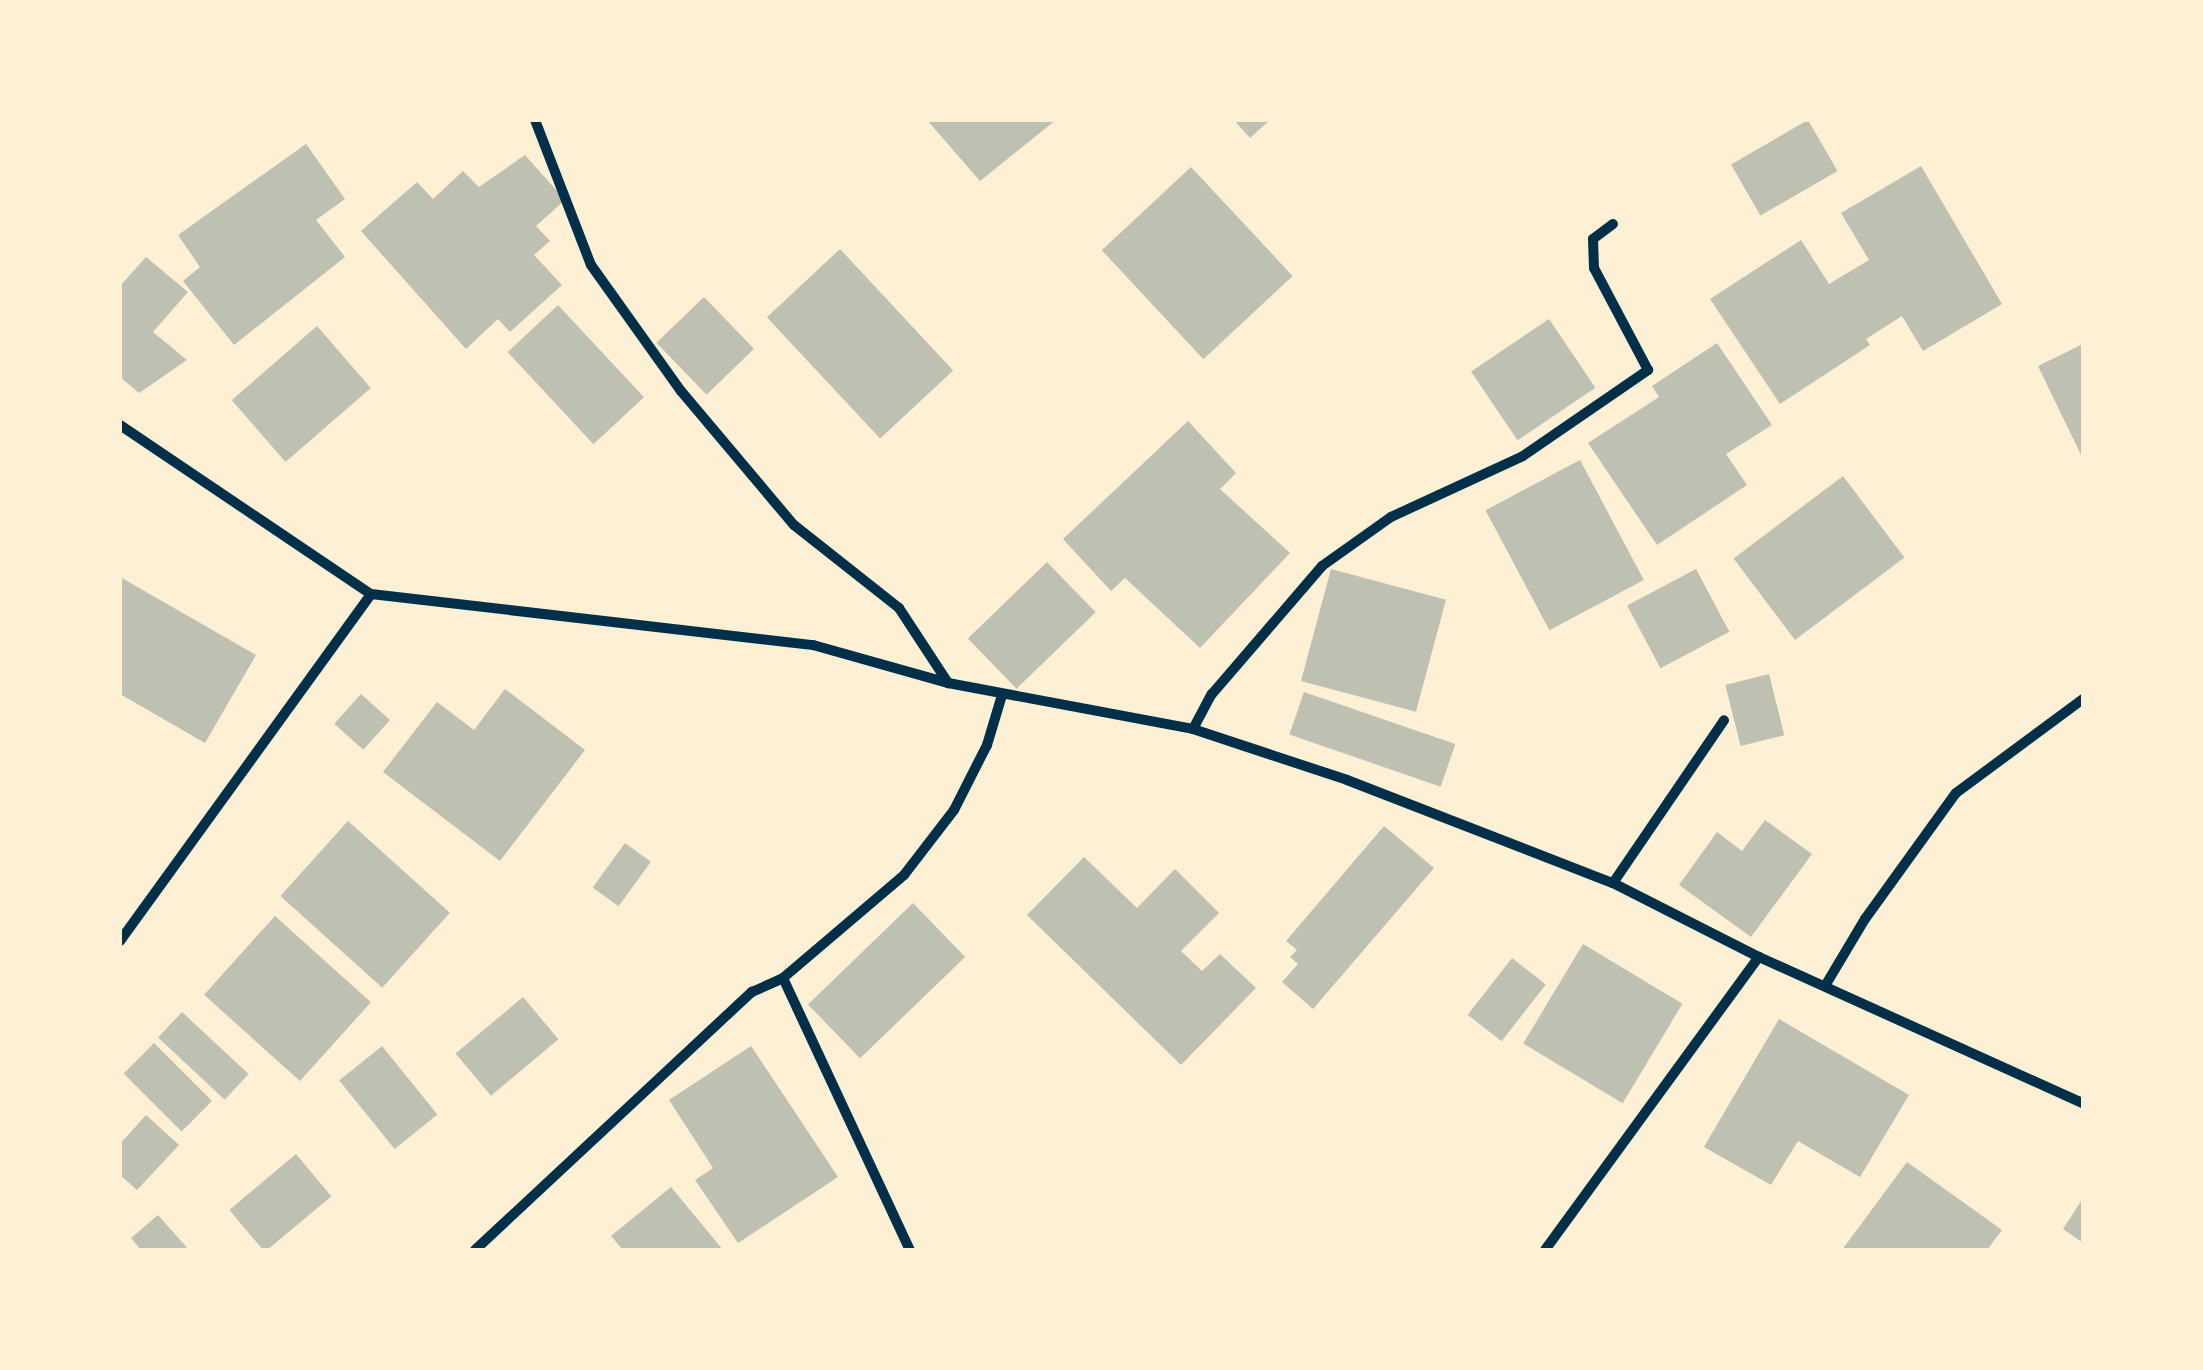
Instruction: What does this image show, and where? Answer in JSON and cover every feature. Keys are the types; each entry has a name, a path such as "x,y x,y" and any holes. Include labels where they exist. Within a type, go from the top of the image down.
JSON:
{"street":[{"path":"536,120 591,266 680,391 794,525 899,608 948,683"},
{"path":"1192,729 1212,694 1322,566 1391,517 1523,456 1648,370 1594,268 1593,238 1613,224"},
{"path":"120,426 371,594 812,645 1002,695 1192,729 1613,884 1759,957 2083,1103"},
{"path":"120,940 371,594"},
{"path":"476,1250 752,992 783,978 914,862 954,810 987,745 1002,695"},
{"path":"1826,986 1865,918 1956,793 2083,698"},
{"path":"1613,884 1724,720"},
{"path":"1545,1250 1759,957"},
{"path":"783,978 910,1250"}],"building":[{"path":"927,120 1056,120 980,181"},
{"path":"1234,120 1270,120 1250,138"},
{"path":"1808,120 1838,171 1760,216 1731,164"},
{"path":"306,144 345,199 316,220 345,257 234,345 183,281 200,267 178,235"},
{"path":"525,155 565,200 536,226 550,241 534,255 562,285 510,332 498,319 466,349 361,231 417,182 433,199 463,171 479,187"},
{"path":"1921,166 2002,304 1923,351 1902,316 1866,339 1870,345 1780,404 1710,299 1801,240 1829,284 1869,260 1841,213"},
{"path":"1191,167 1293,276 1203,359 1102,250"},
{"path":"840,249 953,370 880,439 767,317"},
{"path":"146,257 188,292 153,332 187,360 139,393 120,377 120,286"},
{"path":"704,297 754,349 707,395 657,343"},
{"path":"558,305 644,397 593,444 508,352"},
{"path":"1549,319 1595,388 1517,440 1471,372"},
{"path":"317,326 371,388 286,462 232,400"},
{"path":"1717,343 1772,425 1726,454 1747,485 1657,545 1588,443 1659,397 1652,386"},
{"path":"2083,344 2083,459 2038,366"},
{"path":"1188,421 1236,473 1220,489 1290,553 1200,648 1125,578 1111,591 1063,539"},
{"path":"1580,460 1644,580 1549,630 1486,510"},
{"path":"1843,476 1904,557 1795,640 1734,558"},
{"path":"1047,562 1096,612 1016,689 968,638"},
{"path":"1331,569 1446,600 1416,712 1301,681"},
{"path":"1696,569 1729,632 1660,668 1627,606"},
{"path":"120,577 256,655 205,743 120,694"},
{"path":"1769,674 1784,735 1741,746 1725,685"},
{"path":"505,689 585,750 500,861 383,772 437,702 474,730"},
{"path":"1304,692 1455,744 1441,787 1289,735"},
{"path":"361,694 390,720 363,750 334,724"},
{"path":"1765,820 1812,854 1751,937 1679,885 1717,832 1742,851"},
{"path":"348,821 450,913 382,988 280,896"},
{"path":"1384,826 1434,868 1313,1009 1282,982 1298,964 1290,957 1297,950 1286,941"},
{"path":"625,843 651,862 619,906 593,887"},
{"path":"1084,857 1137,908 1175,869 1219,913 1181,951 1202,971 1220,954 1256,988 1181,1065 1027,915"},
{"path":"913,903 965,957 860,1058 808,1004"},
{"path":"275,916 371,1002 300,1081 204,995"},
{"path":"1583,944 1682,1004 1623,1103 1523,1043"},
{"path":"1512,958 1546,984 1502,1041 1468,1015"},
{"path":"523,997 558,1039 491,1096 456,1054"},
{"path":"182,1012 249,1074 225,1100 158,1038"},
{"path":"1779,1019 1909,1095 1860,1177 1798,1141 1771,1185 1704,1147"},
{"path":"154,1043 212,1101 182,1131 124,1073"},
{"path":"382,1046 437,1114 395,1149 339,1081"},
{"path":"751,1046 838,1177 738,1243 695,1180 713,1168 669,1100"},
{"path":"146,1115 179,1145 137,1190 120,1175 120,1144"},
{"path":"296,1154 331,1196 267,1250 263,1250 229,1210"},
{"path":"1907,1162 2002,1230 1987,1250 1842,1250"},
{"path":"671,1187 723,1250 623,1250 611,1236"},
{"path":"2083,1198 2083,1243 2063,1229"},
{"path":"158,1215 189,1250 141,1250 131,1238"}]}
